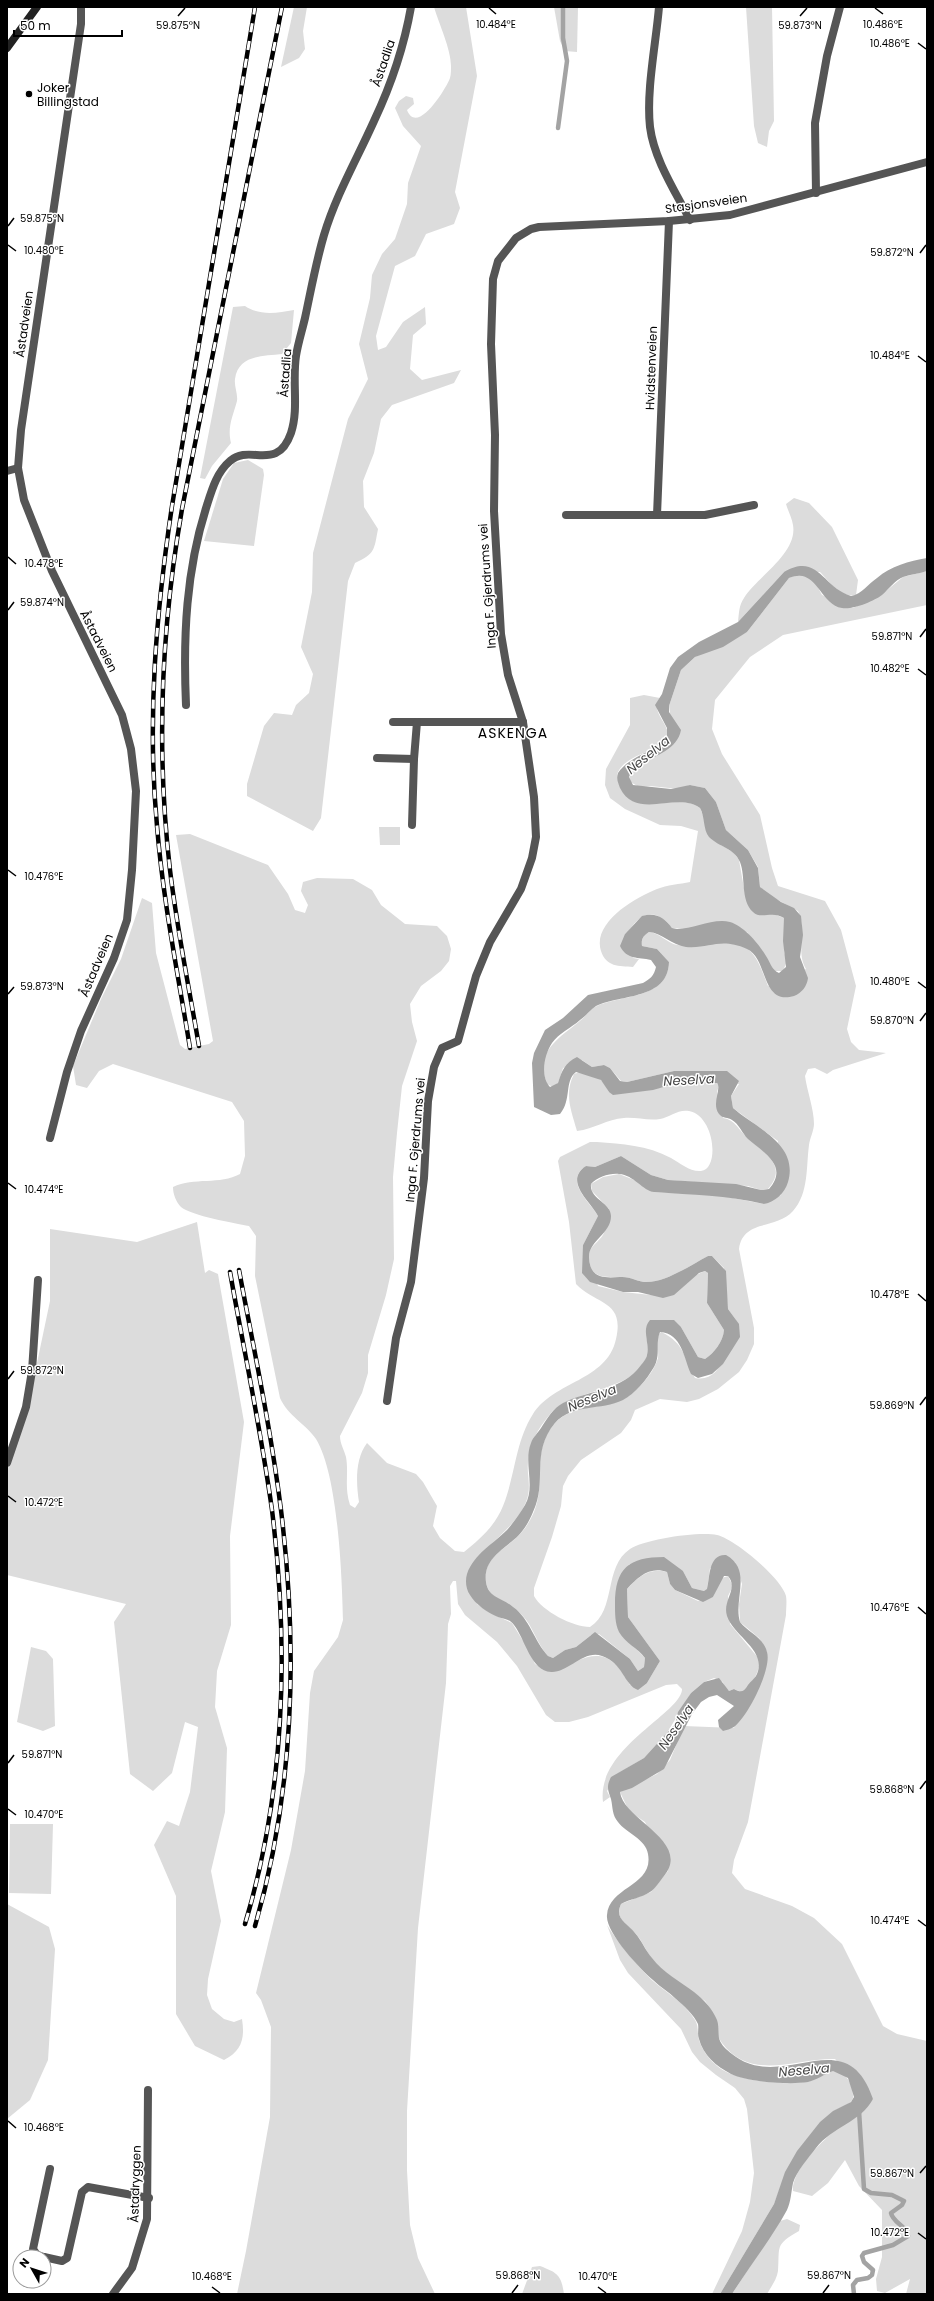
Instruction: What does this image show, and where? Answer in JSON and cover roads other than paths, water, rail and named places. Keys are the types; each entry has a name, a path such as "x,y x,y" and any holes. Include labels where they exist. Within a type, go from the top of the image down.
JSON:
{"main road":[{"path":"7,48 37,7"}],"street":[{"name":"Åstadveien","path":"50,1138 67,1072 81,1031 114,958 127,920 132,870 136,791 131,749 122,715 42,549 24,500 18,468 21,430 81,24 81,7"},
{"name":"Åstadlia","path":"186,704 185,625 188,586 196,540 211,493 215,481 230,460 244,454 269,456 277,453 290,435 295,404 296,356 325,234 343,185 375,120 394,75 411,7"},
{"path":"659,7 650,92 650,127 655,149 690,220"},
{"path":"816,192 815,123 827,56 840,7"},
{"name":"Stasjonsveien","path":"510,243 531,229 547,226 690,220 730,215 927,162"},
{"name":"Hvidstenveien","path":"657,515 669,221"},
{"name":"Inga F. Gjerdrums vei","path":"387,1401 396,1338 411,1282 424,1178 428,1101 434,1067 442,1048 458,1041 481,962 490,942 521,889 532,858 536,837 534,797 523,722 508,675 501,634 494,511 495,435 490,344 492,287 498,261 510,243"},
{"path":"7,471 18,468"},
{"path":"566,515 704,515 754,505"},
{"path":"393,722 523,722"},
{"path":"412,825 414,759 417,722"},
{"path":"377,758 414,759"},
{"path":"7,1463 26,1407 32,1371 38,1280"},
{"name":"Åstadryggen","path":"113,2294 132,2268 148,2219 148,2090"},
{"path":"33,2249 50,2169"},
{"path":"52,2259 62,2261 67,2258 82,2192 88,2187 149,2198"}],"water":[{"name":"Neselva","path":"927,558 927,571 900,578 882,595 869,602 852,608 842,608 834,605 812,581 806,577 798,576 789,578 747,632 723,647 695,657 681,670 669,706 669,712 681,730 678,739 672,746 633,770 629,777 633,785 671,789 690,785 705,788 716,802 726,830 748,850 758,868 760,887 781,902 794,908 801,916 803,935 800,957 808,978 804,989 794,996 783,997 776,994 770,988 754,954 747,949 729,944 686,947 676,944 658,934 649,932 643,938 642,946 657,949 669,962 667,974 661,983 642,994 606,1002 596,1006 555,1039 549,1048 544,1065 545,1077 550,1087 558,1083 564,1067 577,1057 592,1067 604,1065 610,1068 620,1081 627,1082 674,1071 727,1071 739,1081 731,1096 733,1108 773,1138 787,1157 790,1169 785,1190 776,1199 764,1204 723,1197 654,1192 646,1189 629,1177 619,1174 604,1176 591,1184 593,1193 608,1207 611,1216 607,1228 592,1247 590,1252 590,1265 595,1274 604,1277 630,1278 643,1282 654,1281 670,1276 708,1256 712,1256 726,1271 728,1309 739,1324 740,1337 723,1364 712,1374 698,1378 691,1374 678,1342 667,1333 660,1332 657,1358 654,1367 632,1394 623,1400 614,1403 570,1413 555,1423 547,1434 543,1445 537,1501 531,1516 520,1534 491,1561 486,1574 487,1587 493,1595 509,1604 519,1612 548,1656 553,1658 565,1650 576,1647 595,1632 630,1659 638,1671 644,1667 645,1658 622,1636 616,1622 616,1592 621,1573 633,1562 642,1559 664,1557 683,1571 692,1588 704,1591 707,1589 713,1562 716,1558 726,1555 734,1561 739,1569 740,1586 738,1613 740,1622 759,1639 767,1652 768,1660 766,1669 758,1692 746,1713 734,1727 723,1731 719,1727 718,1720 734,1706 717,1695 709,1697 701,1702 692,1714 664,1769 632,1788 620,1792 624,1802 632,1812 663,1841 669,1852 670,1863 664,1876 654,1889 643,1896 621,1904 619,1913 622,1920 632,1929 656,1963 694,1992 707,2004 717,2020 720,2042 734,2055 745,2062 763,2067 834,2060 849,2065 862,2077 873,2099 868,2107 854,2119 830,2135 816,2148 800,2169 793,2183 787,2210 774,2231 732,2294 720,2294 774,2204 785,2172 797,2151 820,2122 833,2111 851,2102 854,2097 848,2078 833,2071 808,2082 780,2083 738,2077 720,2067 711,2060 701,2045 698,2037 698,2024 694,2017 647,1975 632,1959 617,1940 608,1922 607,1915 610,1905 622,1891 638,1880 648,1865 648,1854 644,1844 622,1826 615,1817 608,1788 608,1783 611,1777 644,1758 675,1724 678,1712 691,1693 704,1682 719,1678 729,1691 734,1689 742,1691 756,1676 759,1667 758,1659 749,1644 736,1631 727,1616 726,1610 732,1585 731,1581 728,1576 724,1576 713,1597 703,1602 675,1590 670,1584 667,1572 655,1570 645,1574 627,1589 628,1617 660,1661 647,1683 638,1690 629,1684 615,1664 602,1656 595,1655 582,1658 564,1669 557,1671 551,1672 544,1670 533,1660 518,1631 509,1620 490,1613 478,1605 472,1598 466,1585 466,1579 470,1567 474,1561 507,1530 525,1505 528,1498 530,1482 528,1458 531,1443 548,1417 556,1408 572,1399 611,1387 629,1377 637,1370 647,1355 646,1328 650,1320 674,1320 681,1327 698,1357 705,1359 718,1347 722,1339 724,1330 707,1303 708,1273 705,1271 699,1273 674,1295 663,1298 638,1292 623,1292 590,1282 582,1273 583,1245 598,1216 578,1185 577,1178 580,1172 586,1166 595,1167 621,1156 651,1175 668,1180 736,1184 761,1190 769,1189 774,1181 776,1173 772,1161 748,1139 739,1126 730,1119 722,1117 719,1114 716,1106 718,1089 717,1083 674,1084 653,1090 613,1095 609,1092 601,1080 576,1072 570,1080 566,1103 560,1114 551,1115 534,1107 532,1063 534,1053 545,1030 563,1018 588,995 643,983 650,979 653,975 656,967 651,960 629,956 620,946 625,934 642,916 659,916 663,918 672,928 677,929 717,921 730,922 741,927 751,936 777,972 779,973 786,967 783,941 784,918 775,915 756,914 749,907 746,901 740,862 734,854 709,837 700,808 691,804 680,802 658,804 636,803 627,798 620,788 617,779 618,773 629,762 656,747 667,737 667,728 655,705 662,694 670,668 678,657 699,642 738,622 784,572 795,567 805,566 820,574 841,592 851,596 862,591 882,574 894,567 907,562"}],"waterway":[{"path":"558,128 567,61 563,38 563,7"},
{"path":"854,2294 853,2285 857,2280 868,2278 872,2275 873,2270 864,2262 862,2256 864,2253 893,2245 908,2236 891,2213 902,2205 904,2201 892,2195 871,2193 864,2189 859,2111"}],"railway":[{"path":"190,1048 167,910 157,826 153,746 155,666 166,546 172,506 255,7"},
{"path":"199,1046 176,914 166,825 162,734 165,644 169,599 182,509 282,7"},
{"path":"239,1270 262,1390 277,1480 290,1614 291,1667 285,1772 278,1824 268,1875 255,1926"},
{"path":"230,1272 268,1480 281,1614 280,1718 276,1771 258,1874 245,1924"}],"place":[{"name":"Joker Billingstad","path":"29,94"}],"district":[{"name":"ASKENGA","path":"513,733"}]}
